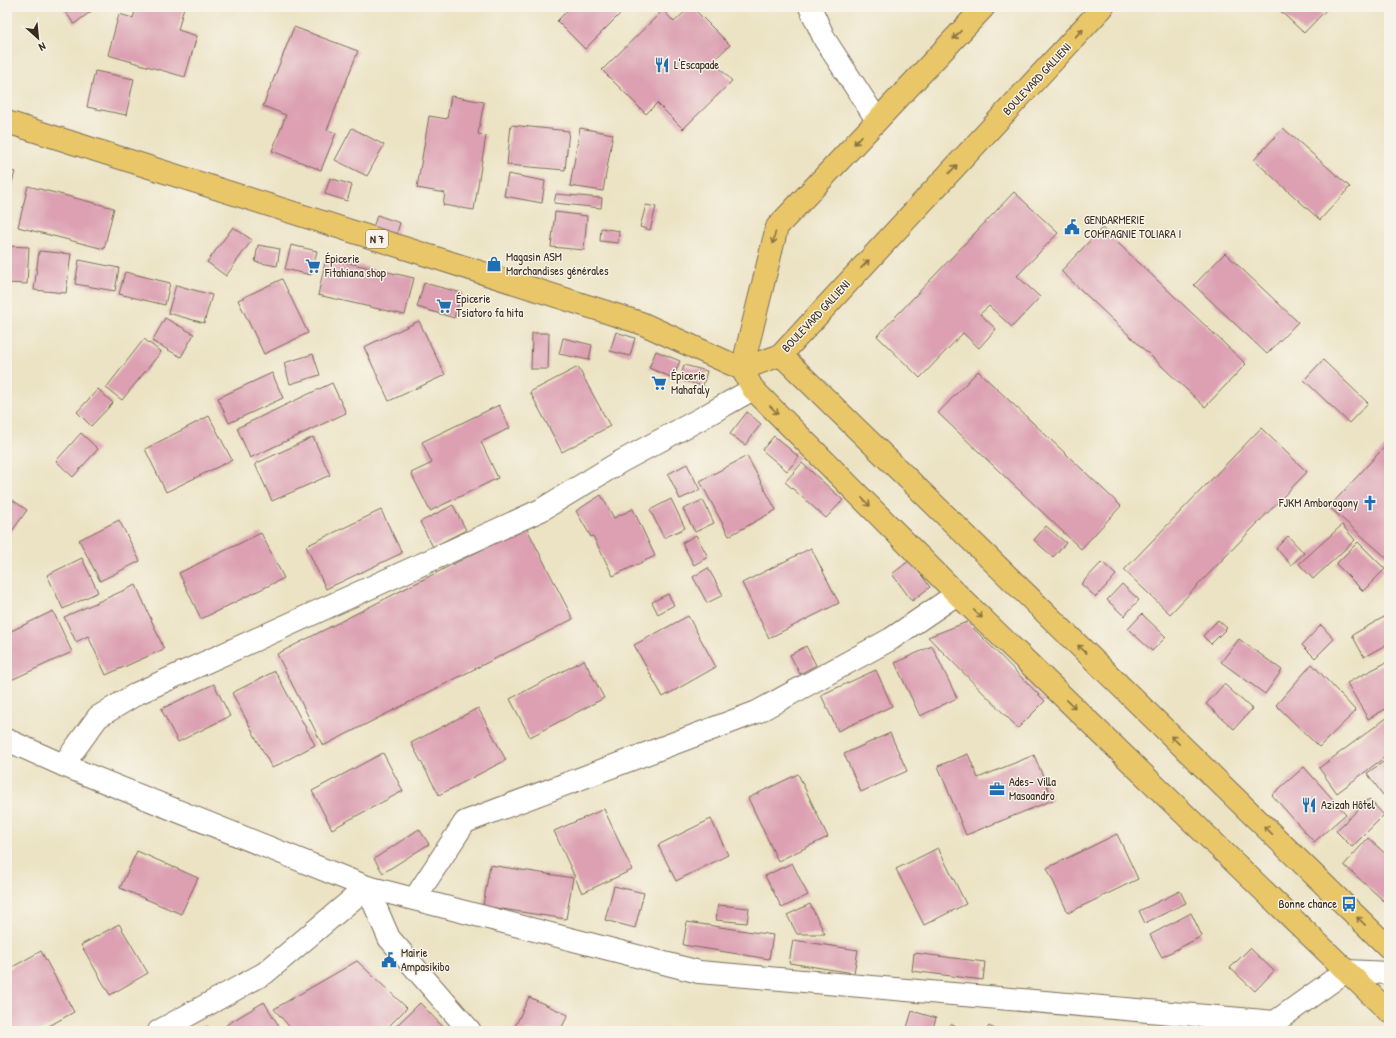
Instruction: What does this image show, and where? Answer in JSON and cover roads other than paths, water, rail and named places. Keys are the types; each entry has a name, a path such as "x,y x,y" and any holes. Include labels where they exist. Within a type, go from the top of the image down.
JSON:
{"main road":[{"path":"984,7 777,227 742,369 753,389 957,594 1389,1012"},
{"name":"BOULEVARD GALLIENI","path":"742,369 781,355 1103,7"},
{"name":"N 7","path":"7,122 640,323 742,369"},
{"path":"781,355 1389,948"}],"street":[{"path":"810,7 826,40 877,120"},
{"path":"63,765 98,718 138,693 541,510 620,462 753,389"},
{"path":"415,898 465,822 757,712 891,639 957,594"},
{"path":"7,740 63,765 367,887 415,898 699,972 1275,1022 1346,971 1389,973"},
{"path":"159,1031 265,973 367,887"},
{"path":"367,887 389,938 470,1031"},
{"path":"1286,1031 1346,971"}],"place":[{"name":"L'Escapade","path":"662,65"},
{"name":"GENDARMERIE COMPAGNIE TOLIARA I","path":"1072,227"},
{"name":"Magasin ASM Marchandises générales","path":"494,264"},
{"name":"Épicerie Fitahiana shop","path":"313,266"},
{"name":"Épicerie Tsiatoro fa hita","path":"444,306"},
{"name":"Épicerie Mahafaly","path":"659,383"},
{"name":"FJKM Amborogony","path":"1370,503"},
{"name":"Ades- Villa Masoandro","path":"997,789"},
{"name":"Azizah Hôtel","path":"1309,805"},
{"name":"Bonne chance","path":"1349,904"},
{"name":"Mairie Ampasikibo","path":"389,960"}]}
